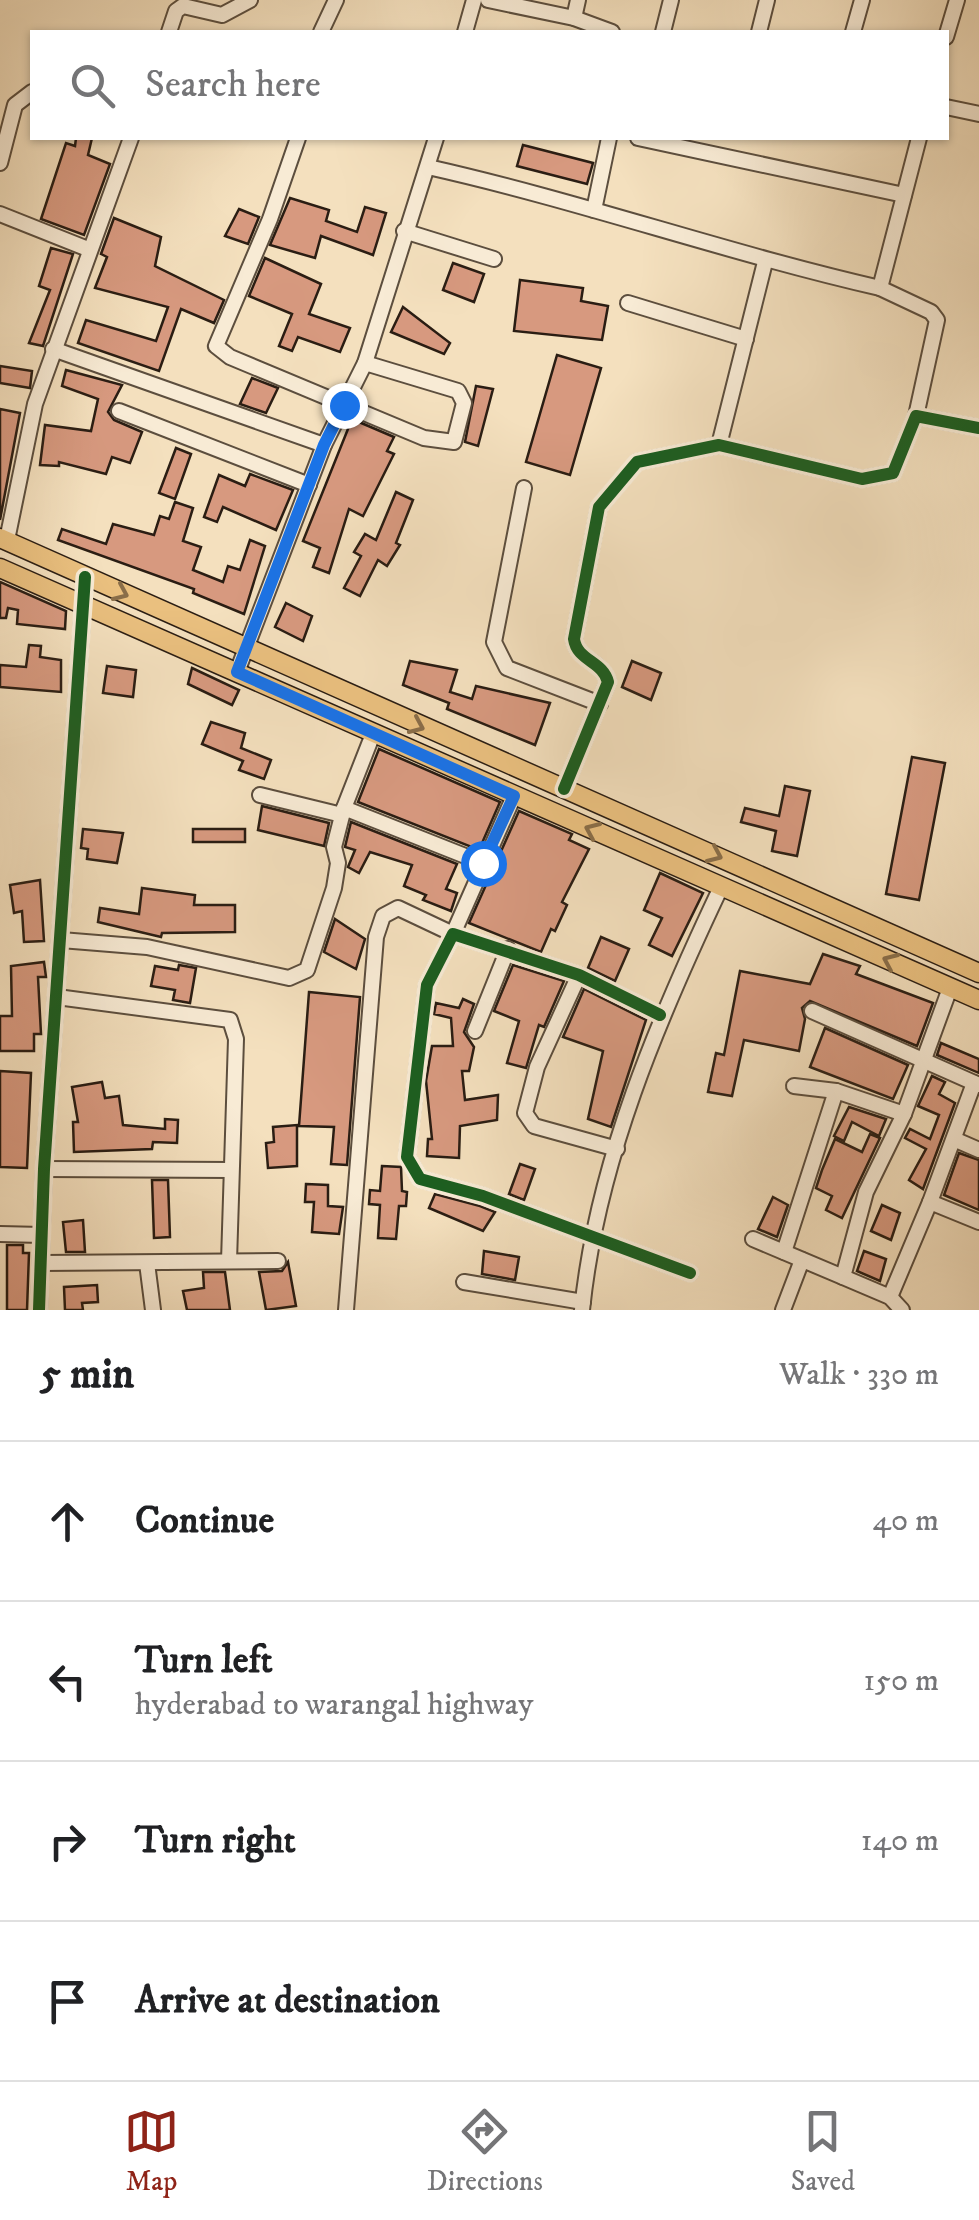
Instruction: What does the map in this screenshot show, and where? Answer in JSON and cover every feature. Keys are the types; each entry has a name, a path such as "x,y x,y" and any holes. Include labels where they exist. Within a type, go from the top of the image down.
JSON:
{"main road":[{"path":"3,539 979,973"},
{"path":"0,568 979,1000"}],"street":[{"path":"171,30 176,11 183,6 222,14 238,10 250,0"},
{"path":"322,30 336,0"},
{"path":"466,30 474,0"},
{"path":"488,0 574,18 607,30"},
{"path":"574,18 578,0"},
{"path":"664,30 671,0"},
{"path":"760,30 767,0"},
{"path":"854,30 862,0"},
{"path":"948,30 957,0"},
{"path":"0,163 15,105 30,94"},
{"path":"949,108 979,114"},
{"path":"3,539 35,404 130,140"},
{"path":"297,140 270,219 216,346 230,357 424,438 454,442 464,403 458,391 365,363"},
{"path":"237,672 324,445 365,363 435,140"},
{"path":"594,210 609,140"},
{"path":"647,140 904,195"},
{"path":"880,288 918,140"},
{"path":"428,167 594,210 765,262 880,288 931,312 937,320 916,416 893,472 883,477 862,478 719,445 637,462 598,507 574,639 578,652 607,676 600,704 564,789"},
{"path":"0,214 88,249"},
{"path":"404,231 494,259"},
{"path":"719,445 765,262"},
{"path":"628,304 746,339"},
{"path":"53,349 324,445"},
{"path":"119,411 309,485"},
{"path":"916,416 979,428"},
{"path":"524,488 494,642 508,668 600,704"},
{"path":"39,1310 44,1169 85,577"},
{"path":"61,940 146,947 290,978 300,976 307,970 334,888 338,863 334,848 343,811 374,734"},
{"path":"260,796 343,811 483,863"},
{"path":"514,796 427,985 416,1060 410,1166 420,1179 594,1236 690,1273"},
{"path":"464,1282 582,1306 594,1236 660,1016 721,887"},
{"path":"346,1310 376,937 382,916 398,908 452,934 579,975 660,1016"},
{"path":"475,1031 508,949"},
{"path":"579,975 537,1067 525,1113 534,1126 618,1149"},
{"path":"843,1277 866,1192 904,1114 921,1058 950,988"},
{"path":"57,997 230,1020 236,1038 229,1261"},
{"path":"812,1011 977,1084 890,1297"},
{"path":"794,1086 836,1091 904,1114"},
{"path":"784,1252 836,1091"},
{"path":"956,1140 979,1150"},
{"path":"44,1169 231,1170"},
{"path":"930,1202 979,1222"},
{"path":"0,1234 42,1235"},
{"path":"753,1239 890,1297 904,1310"},
{"path":"783,1310 802,1260"},
{"path":"42,1264 278,1261"},
{"path":"147,1263 152,1310"}],"building":[{"path":"76,140 92,140 88,155 110,164 84,235 41,219 66,143 75,146"},
{"path":"523,145 593,163 587,184 517,166"},
{"path":"290,198 329,210 326,221 357,232 365,207 386,213 373,255 321,236 315,258 270,245"},
{"path":"239,209 259,217 248,244 225,236"},
{"path":"114,218 161,237 155,266 224,300 214,323 181,309 159,371 78,343 86,320 156,341 168,307 95,288 107,257 101,254"},
{"path":"51,248 73,254 43,346 29,343 50,290 39,286"},
{"path":"265,258 321,284 309,314 350,328 340,352 298,337 292,351 279,346 292,314 249,296"},
{"path":"453,263 484,274 474,302 443,290"},
{"path":"520,280 583,288 581,301 608,306 602,340 514,331"},
{"path":"403,307 450,343 444,354 391,332"},
{"path":"557,355 601,368 570,475 526,462"},
{"path":"0,366 32,371 30,388 0,383"},
{"path":"66,370 122,385 108,412 114,420 142,432 130,463 112,457 106,474 59,462 59,466 40,465 45,425 91,431 98,399 62,386"},
{"path":"252,378 278,388 266,413 240,404"},
{"path":"476,386 493,389 478,446 465,442"},
{"path":"0,409 20,413 0,520"},
{"path":"352,419 394,437 387,451 394,454 363,516 349,509 329,573 313,567 320,548 303,541"},
{"path":"176,448 191,454 175,499 159,493"},
{"path":"250,474 293,490 276,530 223,507 217,522 204,517 219,475 245,486"},
{"path":"396,492 413,500 396,543 400,545 387,566 378,560 360,596 344,588 361,556 354,552 365,534 376,540"},
{"path":"175,502 193,508 183,541 201,547 193,570 223,582 228,566 240,570 250,540 265,546 244,614 193,593 194,589 58,540 62,529 106,544 113,524 154,535 160,516 169,519"},
{"path":"0,582 66,611 65,629 17,624 18,610 8,608 6,618 0,618"},
{"path":"286,603 312,616 303,641 275,627"},
{"path":"29,645 41,646 40,657 61,660 61,692 0,687 0,665 26,667"},
{"path":"410,661 457,670 450,692 472,699 476,686 550,703 535,745 447,709 449,703 403,685"},
{"path":"632,661 661,673 651,700 622,687"},
{"path":"107,666 136,670 133,697 103,693"},
{"path":"192,668 239,690 232,705 188,684"},
{"path":"211,722 245,733 241,748 271,760 264,779 239,770 243,761 202,744"},
{"path":"379,749 500,802 479,850 358,802"},
{"path":"912,757 945,763 919,900 886,894"},
{"path":"785,786 810,791 797,856 772,851 776,831 741,822 745,808 779,816"},
{"path":"262,806 329,823 324,846 258,830"},
{"path":"519,811 572,834 569,840 589,849 562,902 567,905 555,931 551,929 541,952 469,923"},
{"path":"351,822 457,864 446,889 457,893 451,911 423,900 426,895 404,886 412,865 370,852 359,873 348,867 355,850 345,847"},
{"path":"83,829 123,833 117,863 87,859 88,849 81,848"},
{"path":"193,829 245,829 245,842 193,842"},
{"path":"660,873 703,893 672,956 649,945 662,918 644,910"},
{"path":"40,880 44,941 24,942 22,911 14,913 10,885"},
{"path":"142,888 195,895 194,905 235,905 235,932 162,933 161,937 98,922 100,908 139,914"},
{"path":"335,919 365,939 356,969 324,952"},
{"path":"601,937 629,949 615,981 588,968"},
{"path":"823,954 860,966 856,974 933,1003 917,1046 810,1001 802,1008 805,1019 799,1051 744,1040 732,1096 708,1092 716,1053 724,1055 740,971 810,984"},
{"path":"44,962 46,977 38,977 41,1034 34,1034 34,1051 0,1051 0,1016 12,1016 11,966"},
{"path":"179,965 196,968 190,1003 173,1000 175,990 151,986 155,966 178,970"},
{"path":"513,965 564,981 544,1027 539,1025 526,1068 507,1063 519,1021 494,1011"},
{"path":"584,989 646,1020 611,1127 588,1119 603,1051 563,1037"},
{"path":"309,992 360,997 347,1165 331,1164 334,1127 299,1126"},
{"path":"463,999 474,1004 464,1032 474,1047 469,1071 462,1071 465,1100 498,1095 497,1120 460,1126 459,1158 427,1156 428,1139 432,1139 426,1081 432,1046 453,1046 451,1018 434,1014 436,1003 459,1008"},
{"path":"825,1028 908,1065 893,1099 810,1067"},
{"path":"941,1043 979,1059 979,1073 937,1055"},
{"path":"0,1071 31,1073 27,1168 0,1167"},
{"path":"932,1076 945,1082 939,1094 955,1103 923,1189 909,1180 926,1149 905,1138 910,1129 930,1139 939,1115 918,1106"},
{"path":"102,1082 105,1098 119,1096 123,1125 165,1129 165,1119 178,1120 177,1143 153,1142 152,1149 74,1152 73,1122 78,1122 72,1087"},
{"path":"849,1107 886,1119 879,1136 852,1122 844,1141 834,1136"},
{"path":"297,1125 297,1166 268,1168 266,1143 274,1142 273,1127"},
{"path":"870,1134 880,1138 842,1218 826,1210 832,1196 816,1188 822,1170 835,1139 862,1152"},
{"path":"959,1153 979,1160 979,1210 944,1195"},
{"path":"520,1164 535,1169 524,1200 509,1194"},
{"path":"382,1166 401,1167 402,1191 407,1192 406,1206 399,1206 396,1239 378,1238 380,1205 369,1204 370,1190 380,1191"},
{"path":"152,1180 168,1180 170,1237 154,1238"},
{"path":"306,1184 328,1185 328,1206 343,1207 339,1234 312,1232 314,1202 305,1202"},
{"path":"435,1194 495,1212 483,1231 429,1208"},
{"path":"773,1197 788,1205 777,1237 758,1229"},
{"path":"882,1205 900,1213 891,1240 871,1231"},
{"path":"83,1220 85,1252 66,1252 63,1222"},
{"path":"7,1245 23,1245 23,1253 29,1253 27,1310 7,1310"},
{"path":"484,1251 519,1257 515,1280 482,1274"},
{"path":"864,1251 886,1259 880,1281 857,1271"},
{"path":"288,1262 296,1306 266,1310 259,1272 282,1271"},
{"path":"203,1272 225,1272 230,1310 187,1310 183,1291 204,1288"},
{"path":"97,1285 98,1302 82,1303 83,1310 65,1310 64,1287"}],"cycle path":[{"path":"564,789 608,682 601,670 580,652 574,639 599,507 637,462 719,445 862,479 893,473 916,416 979,428"},
{"path":"39,1310 44,1169 85,577"},
{"path":"660,1015 579,975 453,934 427,985 407,1157 420,1179 483,1196 690,1273"}],"route":[{"path":"344,405 324,445 237,672 514,796 483,863"}]}
